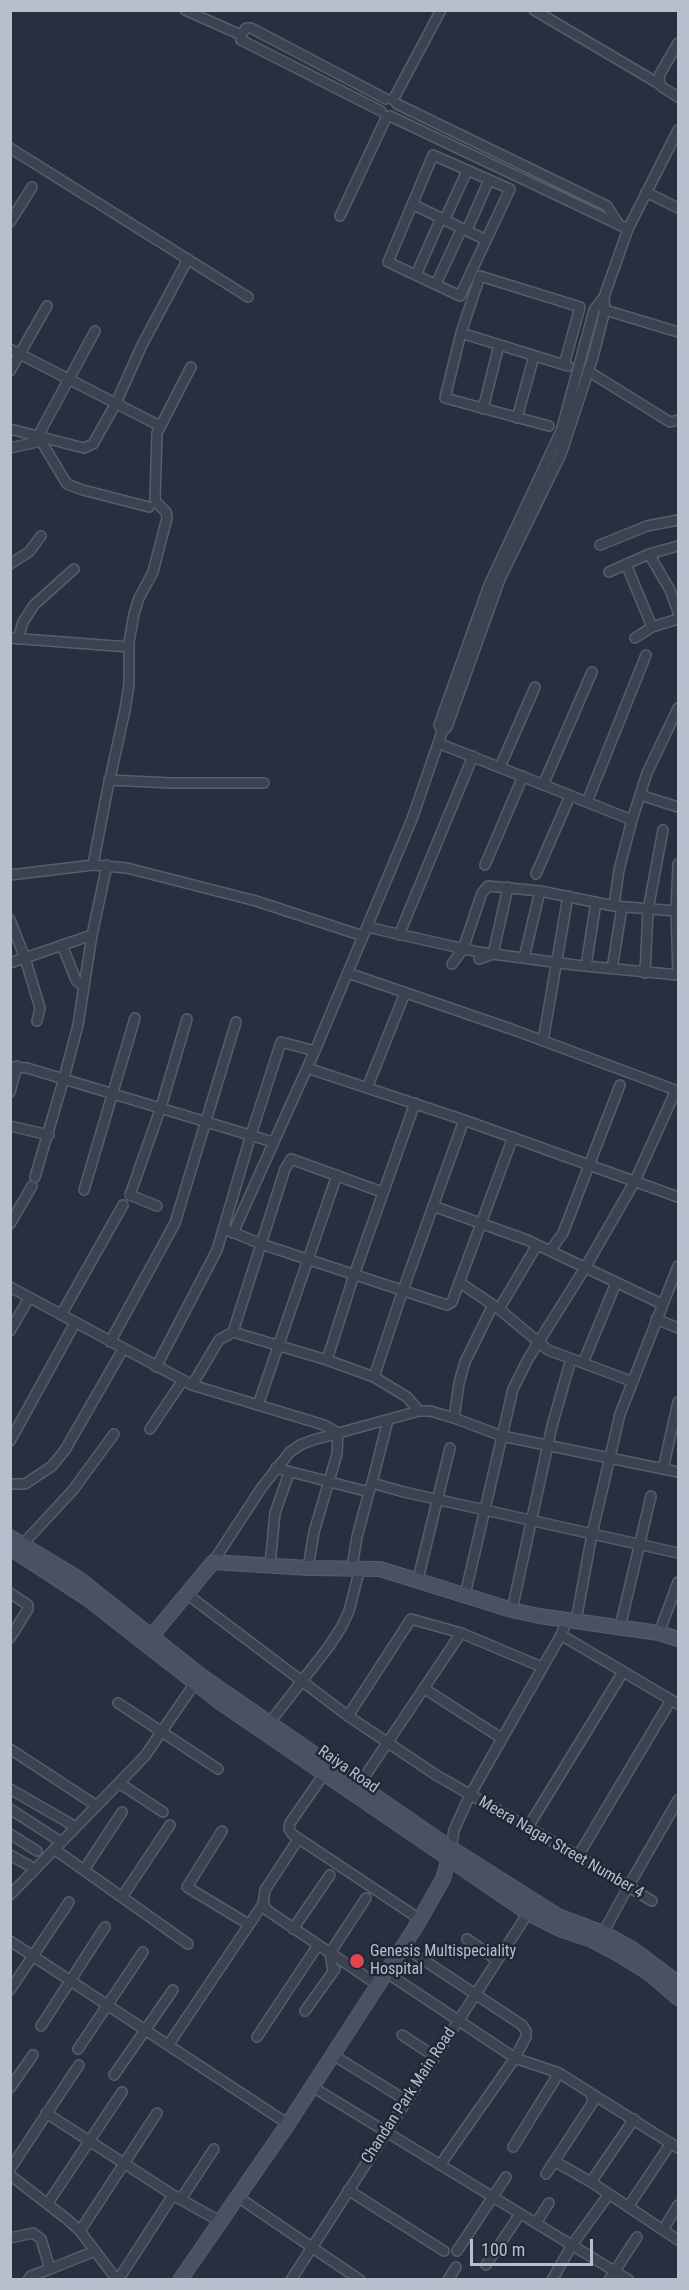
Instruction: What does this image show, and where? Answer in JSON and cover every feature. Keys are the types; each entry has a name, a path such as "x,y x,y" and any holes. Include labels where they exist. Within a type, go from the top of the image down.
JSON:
{"street":[{"path":"185,10 241,35"},
{"path":"386,114 395,113 392,101 441,10"},
{"path":"534,10 678,97"},
{"path":"246,28 251,28 392,101 608,206 623,227 386,114 241,40 241,35 246,28"},
{"path":"661,86 660,74 678,43"},
{"path":"340,216 386,114 381,103 392,101"},
{"path":"156,1367 201,1285 273,1142 348,973 412,819 438,742 447,727 500,579 561,454 583,371 605,310 604,297 623,227 646,192 678,130"},
{"path":"436,284 464,229 477,175 478,159 483,146"},
{"path":"10,148 248,297"},
{"path":"416,275 443,219 487,164 493,151"},
{"path":"433,155 477,175 510,189 460,296 388,262 433,155"},
{"path":"522,180 528,167"},
{"path":"10,222 32,187"},
{"path":"646,192 678,208"},
{"path":"412,204 486,240"},
{"path":"10,429 39,439 89,447 97,439 116,403 142,345 188,259"},
{"path":"549,426 445,398 461,333 480,276 580,307 564,365"},
{"path":"583,371 594,310 604,297"},
{"path":"10,371 15,351 47,306"},
{"path":"605,310 678,332"},
{"path":"575,327 589,331"},
{"path":"10,448 39,439 94,331"},
{"path":"461,333 583,371 670,422 678,420"},
{"path":"483,409 499,345"},
{"path":"15,351 160,426"},
{"path":"517,418 534,356"},
{"path":"93,865 129,686 129,647 134,614 139,598 153,572 167,518 166,512 155,498 156,438 191,367"},
{"path":"39,439 67,484 150,507"},
{"path":"600,545 647,526 678,520"},
{"path":"10,564 28,552 41,536"},
{"path":"609,572 649,554 678,546"},
{"path":"649,554 670,590 678,612"},
{"path":"626,564 652,627"},
{"path":"74,569 34,605 14,639 129,647"},
{"path":"635,638 652,627 678,619"},
{"path":"587,802 646,655"},
{"path":"543,785 592,672"},
{"path":"500,767 535,687"},
{"path":"612,969 619,870 632,820 648,773 678,708"},
{"path":"438,742 632,820"},
{"path":"399,935 473,756"},
{"path":"485,865 523,776"},
{"path":"110,780 171,783 264,783"},
{"path":"640,795 678,807"},
{"path":"536,874 570,796"},
{"path":"645,973 648,910 663,830"},
{"path":"10,874 107,865 169,878 365,931 399,935 493,954 678,975 676,911 678,864"},
{"path":"10,1224 34,1181 49,1135 84,987 107,865"},
{"path":"452,964 463,949 484,889 488,886 540,891 618,907 676,911"},
{"path":"493,954 508,887"},
{"path":"524,958 540,891"},
{"path":"543,1041 568,896"},
{"path":"586,966 596,902"},
{"path":"10,920 25,958 40,1008 37,1021"},
{"path":"10,963 92,935"},
{"path":"62,945 76,980 84,987"},
{"path":"479,959 493,954"},
{"path":"348,973 677,1090 635,1181 513,1389 465,1595"},
{"path":"367,1088 405,993"},
{"path":"84,1190 135,1018"},
{"path":"157,1206 130,1195 161,1107 187,1019"},
{"path":"110,1342 175,1223 236,1022"},
{"path":"229,1231 251,1135 281,1042 315,1051"},
{"path":"10,1092 14,1066 64,1078 273,1142"},
{"path":"307,1068 513,1137 678,1197"},
{"path":"550,1251 563,1233 620,1085"},
{"path":"327,1360 414,1103"},
{"path":"374,1377 464,1120"},
{"path":"10,1126 49,1135"},
{"path":"229,1231 261,1244 447,1305 452,1302 513,1137"},
{"path":"150,1430 219,1340 233,1332 285,1169 291,1160 382,1192"},
{"path":"258,1405 337,1175"},
{"path":"62,1315 123,1205"},
{"path":"433,1206 537,1245 662,1304"},
{"path":"454,1418 459,1383 465,1362 496,1307 537,1245"},
{"path":"180,2280 288,2124 420,1920 443,1879 454,1830 470,1795 571,1620 620,1414 678,1266"},
{"path":"459,1282 496,1307 548,1350 631,1381"},
{"path":"583,1363 616,1283"},
{"path":"10,1287 187,1382 324,1425 338,1433"},
{"path":"10,1331 29,1298"},
{"path":"656,1319 678,1328"},
{"path":"10,1441 75,1323"},
{"path":"233,1332 327,1360 374,1377 406,1397 420,1411"},
{"path":"10,1484 25,1484 52,1466 65,1450 123,1349"},
{"path":"512,1610 548,1447 571,1359"},
{"path":"663,1469 678,1402"},
{"path":"149,1640 213,1562 276,1468 290,1452 300,1445 420,1411 430,1411 502,1436 610,1460 678,1472"},
{"path":"10,1415 21,1421"},
{"path":"266,1727 342,1626 349,1611 356,1568 357,1537 388,1420"},
{"path":"308,1568 314,1532 337,1454 338,1433"},
{"path":"14,1549 73,1490 114,1434"},
{"path":"418,1580 450,1449"},
{"path":"276,1468 328,1483 370,1487 437,1499 678,1553"},
{"path":"270,1565 274,1513 289,1473"},
{"path":"620,1627 651,1496"},
{"name":"Raiya Road","path":"14,1549 149,1640 197,1679 266,1727 359,1785 528,1912 562,1930 601,1938 631,1948 678,1981"},
{"path":"213,1562 308,1568 381,1569 512,1610 659,1633 678,1639"},
{"path":"659,1633 678,1582"},
{"path":"10,1593 28,1605 28,1609 10,1638"},
{"name":"Meera Nagar Street Number 4","path":"188,1595 388,1744 652,1902"},
{"path":"348,1716 411,1619 461,1633 542,1667"},
{"path":"359,1785 461,1633"},
{"path":"561,1635 675,1702 578,1856"},
{"path":"528,1827 623,1672"},
{"path":"10,1895 145,1756 197,1679"},
{"path":"425,1689 501,1738"},
{"path":"118,1703 218,1770"},
{"name":"Raiya Road","path":"266,1727 324,1774 450,1854 601,1938 678,1998"},
{"path":"10,1749 97,1806"},
{"path":"324,1774 290,1823 289,1829 292,1834 420,1920"},
{"path":"119,1783 163,1812"},
{"path":"10,1789 75,1827"},
{"path":"601,1938 627,1887 678,1800"},
{"path":"10,1809 57,1845 84,1870 188,1944"},
{"path":"84,1870 122,1812"},
{"path":"122,1897 170,1825"},
{"path":"222,1831 188,1887 248,1924"},
{"path":"10,1834 37,1851"},
{"path":"169,2044 263,1904 265,1890 295,1844"},
{"path":"10,1855 35,1869"},
{"path":"293,1929 330,1875"},
{"path":"333,1972 330,1953 366,1898"},
{"path":"10,1990 69,1902"},
{"path":"263,1904 268,1911 293,1929 341,1960 382,1980 399,1982 514,2058 559,2073 675,2146 628,2207"},
{"name":"Chandan Park Main Road","path":"291,2280 528,1912"},
{"path":"40,2026 105,1927"},
{"path":"467,1939 497,1960"},
{"path":"10,1941 147,2029 288,2124"},
{"path":"257,2037 318,1945"},
{"path":"404,1947 476,1993 522,2025 526,2031 526,2037 514,2058 440,2165"},
{"path":"78,2049 143,1952"},
{"path":"305,2011 341,1960"},
{"path":"114,2075 173,1990"},
{"path":"402,2036 434,2056"},
{"path":"10,2088 33,2055"},
{"path":"333,2055 406,2101"},
{"path":"10,2169 79,2065"},
{"path":"513,2147 559,2073"},
{"path":"311,2086 630,2280"},
{"path":"48,2204 122,2092"},
{"path":"546,2174 593,2102 591,2094"},
{"path":"80,2231 157,2113"},
{"path":"46,2114 177,2197 221,2222"},
{"path":"591,2182 634,2119"},
{"path":"10,2175 80,2231 118,2280 214,2149"},
{"path":"554,2161 591,2182 678,2240"},
{"path":"458,2251 506,2177"},
{"path":"348,2190 444,2251"},
{"path":"552,2280 572,2245 609,2194"},
{"path":"238,2197 360,2280"},
{"path":"536,2223 549,2203"},
{"path":"663,2230 678,2205"},
{"path":"486,2265 520,2214"},
{"path":"10,2238 37,2234 41,2239 50,2269"},
{"path":"609,2280 637,2237"},
{"path":"28,2280 31,2276 95,2251"},
{"path":"448,2280 456,2267"}],"place":[{"name":"Genesis Multispeciality Hospital","path":"357,1961"}]}
